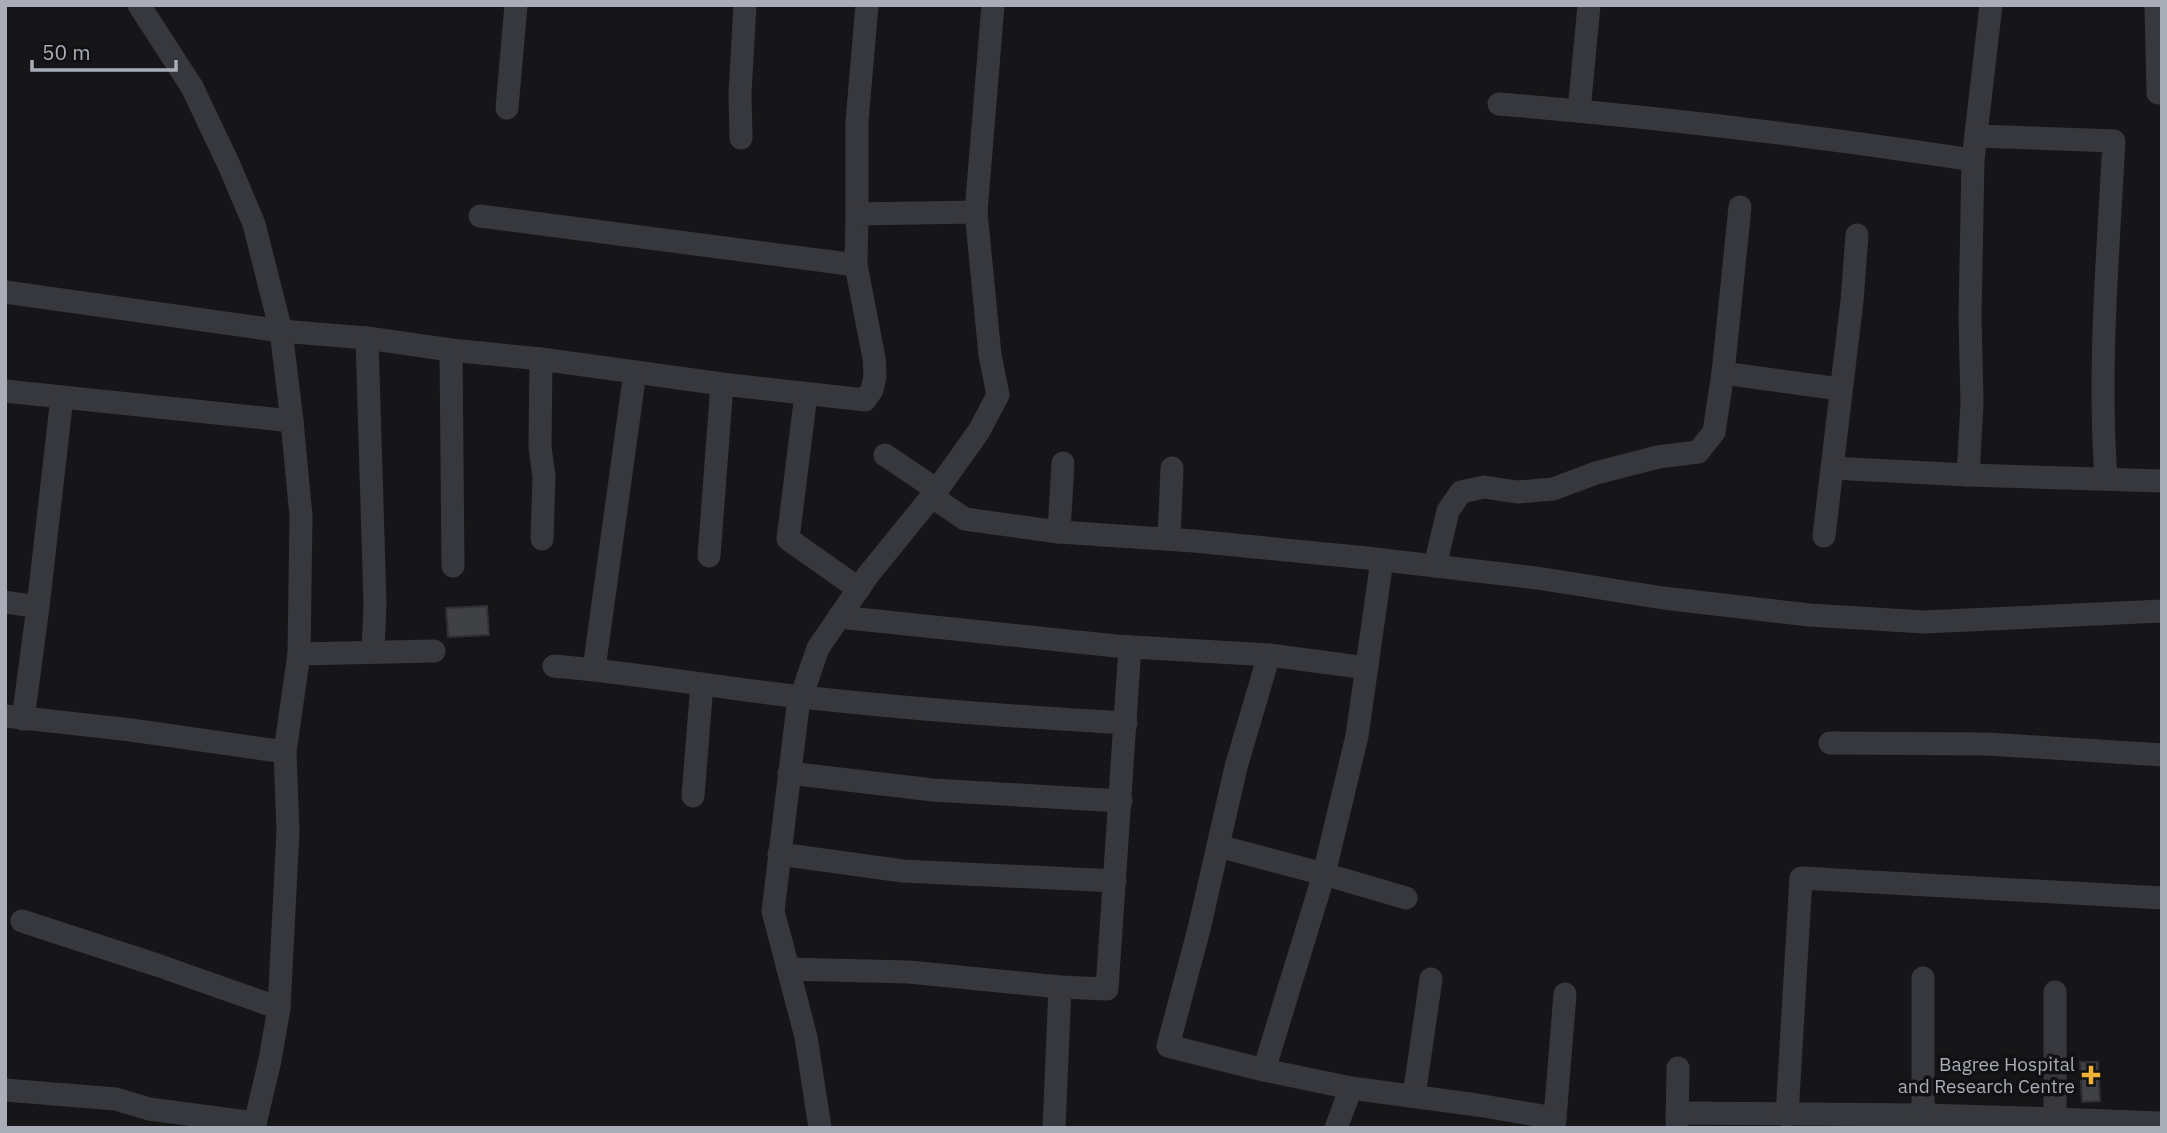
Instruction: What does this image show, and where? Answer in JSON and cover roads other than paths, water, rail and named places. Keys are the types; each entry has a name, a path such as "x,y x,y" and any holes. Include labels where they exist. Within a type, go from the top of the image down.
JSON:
{"street":[{"path":"5,1090 116,1099 149,1109 254,1125 279,1008 288,831 285,752 299,654 301,516 281,331 254,224 229,165 192,87 139,5"},
{"path":"507,108 516,5"},
{"path":"741,138 740,93 745,5"},
{"path":"5,292 281,331 367,338 865,400 872,390 875,376 856,265 858,121 867,5"},
{"path":"820,1128 806,1037 774,911 798,706 817,648 979,431 998,395 990,355 976,212 993,5"},
{"path":"1579,111 1589,5"},
{"path":"1968,475 1972,404 1970,316 1973,160 1991,5"},
{"path":"2156,5 2158,93"},
{"path":"1499,104 1796,135 1973,160"},
{"path":"1976,136 2114,141 2103,414 2106,479"},
{"path":"1435,566 1448,511 1461,492 1484,487 1517,492 1553,489 1596,473 1658,457 1698,452 1714,432 1723,373 1740,207"},
{"path":"857,214 976,212"},
{"path":"480,216 856,265"},
{"path":"1824,536 1852,301 1857,235"},
{"path":"367,338 374,576 373,651"},
{"path":"451,350 453,566"},
{"path":"541,359 540,447 544,477 542,539"},
{"path":"594,669 635,372"},
{"path":"1723,373 1840,388"},
{"path":"709,556 722,384"},
{"path":"5,391 292,421"},
{"path":"806,394 788,539 859,589"},
{"path":"62,397 38,607 14,717 285,752"},
{"path":"885,456 965,519 1059,532 1169,539 1382,560 1537,578 1663,598 1770,610 1924,622 2162,611"},
{"path":"1059,532 1063,463"},
{"path":"1169,539 1172,468"},
{"path":"1832,468 2162,481"},
{"path":"1264,1070 1324,874 1357,736 1382,560"},
{"path":"5,602 38,607"},
{"path":"839,617 1130,647 1269,654 1367,668"},
{"path":"788,969 909,972 1107,989 1130,647"},
{"path":"299,654 434,651"},
{"path":"1269,654 1236,767 1199,929 1168,1046 1351,1088 1414,1096 1554,1123 1565,994"},
{"path":"554,666 801,697 972,714 1126,723"},
{"path":"693,796 702,684"},
{"path":"1830,743 1987,744 2162,755"},
{"path":"789,773 933,790 1121,801"},
{"path":"1218,846 1406,898"},
{"path":"779,855 903,870 1115,881"},
{"path":"1787,1115 1801,878 2162,898"},
{"path":"22,921 279,1008"},
{"path":"1923,978 1923,1115"},
{"path":"1414,1096 1431,979"},
{"path":"1054,1128 1060,987"},
{"path":"2055,992 2056,1123"},
{"path":"1678,1068 1677,1120 1787,1115 1923,1115 2056,1123 2162,1123"},
{"path":"1336,1128 1351,1088"}],"place":[{"name":"Bagree Hospital and Research Centre","path":"2091,1075"}]}
